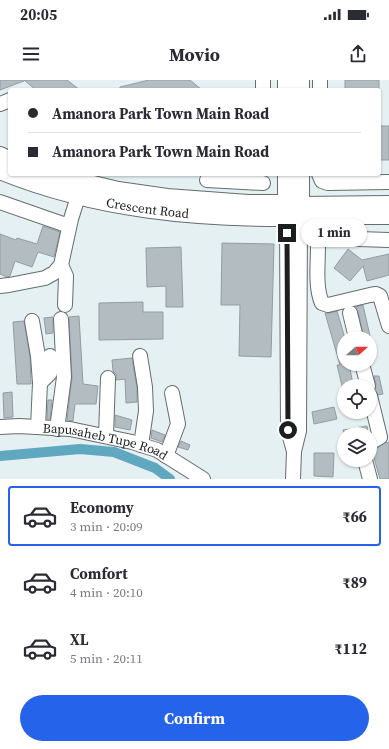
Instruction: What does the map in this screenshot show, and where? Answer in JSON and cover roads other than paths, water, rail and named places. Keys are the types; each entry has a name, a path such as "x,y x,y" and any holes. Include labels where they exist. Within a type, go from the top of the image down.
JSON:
{"main road":[{"name":"Crescent Road","path":"14,176 64,192 81,189 118,191 167,198 198,207 248,217 294,211"},
{"name":"Crescent Road","path":"54,176 81,189"},
{"path":"287,176 294,211"},
{"path":"294,211 300,176"},
{"name":"Crescent Road","path":"198,207 263,204 294,211"}],"street":[{"path":"320,176 322,181 328,184 389,182"},
{"path":"198,207 209,177 263,178 263,204"},
{"path":"0,286 45,278 54,273 61,265 69,226 81,189"},
{"path":"0,202 69,226"},
{"path":"294,211 389,202"},
{"path":"294,211 389,217"},
{"path":"293,479 294,451 300,431 294,359 294,211"},
{"path":"389,240 328,238 322,239 318,246 318,287 319,296 322,303 328,305 376,294 380,296 389,326"},
{"path":"61,265 66,276 65,304"},
{"path":"350,313 354,331"},
{"path":"57,428 64,377 61,319"},
{"path":"32,321 38,356 40,383 38,427"},
{"path":"40,383 50,374 50,356"},
{"path":"140,356 145,387 146,410 141,445"},
{"path":"106,436 108,378"},
{"path":"166,456 178,424 172,393"},
{"path":"376,419 380,437 377,439"},
{"name":"Bapusaheb Tupe Road","path":"0,426 70,429 132,442 157,450 203,479"},
{"path":"367,467 370,479"}],"waterway":[{"path":"0,456 80,449 114,452 155,468 170,479"}]}
